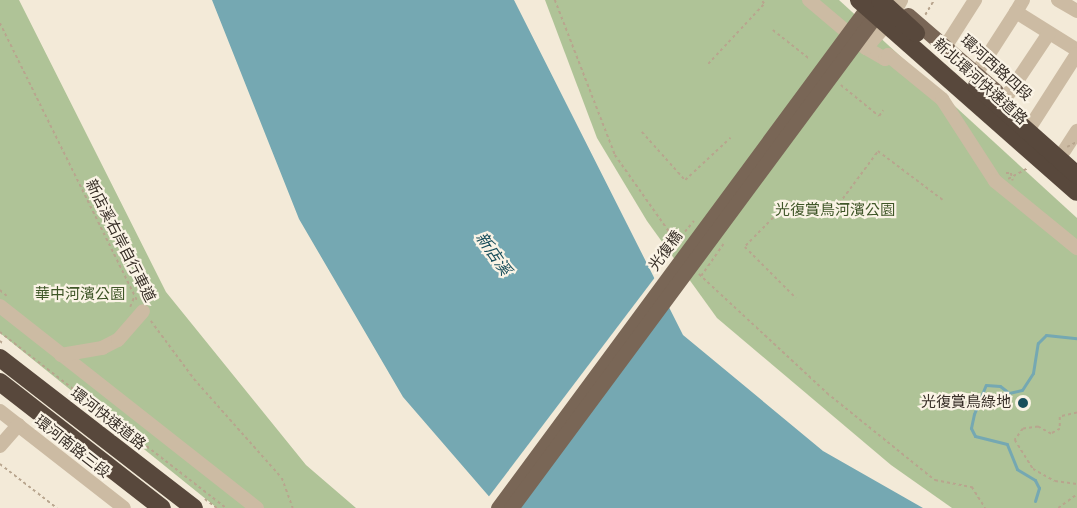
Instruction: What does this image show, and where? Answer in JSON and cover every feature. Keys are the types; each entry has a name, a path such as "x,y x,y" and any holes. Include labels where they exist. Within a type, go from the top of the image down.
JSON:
{"highway":[{"name":"新北環河快速道路","path":"891,1 1077,175"},
{"name":"新北環河快速道路","path":"864,9 1077,191"},
{"name":"環河快速道路","path":"0,358 194,508"},
{"path":"0,382 162,508"}],"main road":[{"path":"864,9 873,0"},
{"path":"864,9 891,1"},
{"name":"環河西路四段","path":"891,1 1077,163"},
{"name":"光復橋","path":"498,508 864,9"},
{"name":"光復橋","path":"511,508 864,9"},
{"path":"889,22 1077,191"}],"street":[{"path":"809,0 866,48 885,59 888,55 942,99 995,181 1077,248"},
{"path":"945,47 975,0"},
{"path":"1058,0 1077,11"},
{"path":"866,48 889,22 891,1"},
{"path":"976,74 1017,4 1049,33 1077,52 1032,124"},
{"path":"864,9 889,22"},
{"path":"1005,99 1049,33"},
{"path":"1064,151 1077,132"},
{"path":"4,302 61,355 257,508"},
{"path":"61,355 102,348 118,340 143,311"},
{"name":"環河南路三段","path":"0,411 124,508"},
{"path":"0,446 18,425"}],"path":[{"path":"555,0 615,155 682,250"},
{"path":"708,64 764,4 760,0"},
{"path":"919,24 934,0"},
{"name":"新店溪右岸自行車道","path":"0,23 143,311 194,379 282,478 292,508"},
{"path":"773,30 816,65"},
{"path":"836,80 879,116 883,111"},
{"path":"642,132 685,180 730,138"},
{"path":"832,213 878,151 943,200"},
{"path":"1010,175 1012,179"},
{"path":"790,201 745,247 796,298"},
{"path":"695,268 708,286 827,393 935,480 972,487 985,508"},
{"path":"0,290 4,302"},
{"path":"125,315 135,297"},
{"path":"0,332 226,508"},
{"path":"1077,413 1060,417 1060,429 1052,434 1038,427 1023,429 1016,440 1033,469 1055,481 1077,484"},
{"path":"0,464 57,508"},
{"path":"1058,508 1077,495"}],"green space":[{"name":"華中河濱公園","path":"0,0 19,0 166,292 306,465 356,508 217,508 0,333"},
{"name":"光復賞鳥河濱公園","path":"545,0 839,0 1077,218 1077,508 952,508 891,465 717,318 647,221 597,138"}],"water":[{"name":"新店溪","path":"212,0 514,0 683,335 823,451 923,508 499,508 403,397 299,219"}],"pier":[{"path":"656,276 670,303 495,508 487,499"}],"waterway":[{"path":"1035,501 1039,488 1035,480 1017,469 1007,444 975,436 971,428 974,414 986,385 1000,386 1009,393 1022,390 1033,373 1038,343 1046,335 1077,338"}],"place":[{"name":"光復賞鳥綠地","path":"1023,403"}]}
